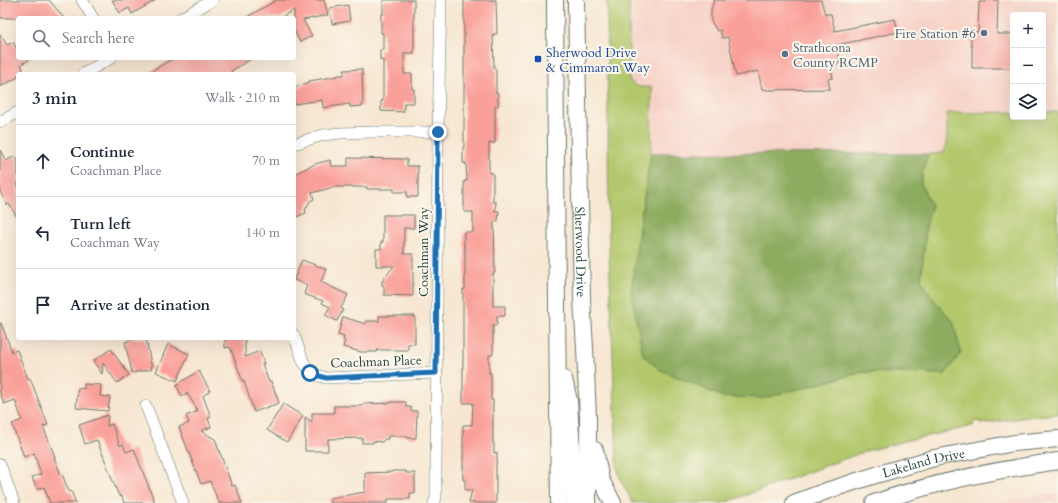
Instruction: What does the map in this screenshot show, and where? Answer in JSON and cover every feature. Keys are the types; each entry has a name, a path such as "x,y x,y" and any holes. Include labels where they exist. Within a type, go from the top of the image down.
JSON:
{"main road":[{"name":"Sherwood Drive","path":"555,0 558,499"},
{"name":"Sherwood Drive","path":"576,0 582,299 586,348 588,419 588,503"},
{"path":"557,351 569,401 576,503"},
{"path":"588,419 601,480 613,503"},
{"name":"Lakeland Drive","path":"794,503 865,478 934,458 1014,442 1058,439"},
{"name":"Lakeland Drive","path":"874,503 961,478 1011,468 1058,461"}],"street":[{"path":"82,0 92,16"},
{"path":"185,16 213,0"},
{"name":"Coachman Way","path":"434,503 436,498 438,132 441,0"},
{"path":"87,72 108,60"},
{"path":"0,122 16,113"},
{"path":"296,143 323,135 340,133 438,132"},
{"name":"Coachman Place","path":"296,340 303,361 310,373 326,378 436,373"},
{"path":"146,406 183,503"},
{"path":"0,464 14,503"}],"shaded area":[{"path":"629,0 1058,0 1058,112 1046,112 1046,12 1010,12 1010,112 947,113 947,145 943,154 651,153 652,87 637,87 632,84 629,79"},
{"path":"1050,493 1058,493 1058,503 997,503"}],"green space":[{"path":"607,0 629,0 629,79 636,86 652,87 651,153 639,229 804,388 862,372 945,374 953,321 934,300 921,280 926,227 931,206 921,184 923,170 928,154 943,153 947,145 947,113 1010,112 1010,120 1046,120 1046,112 1058,112 1058,414 981,424 980,421 973,422 973,426 866,451 724,503 633,503 621,481 617,467 609,252"},
{"path":"651,153 928,154 923,170 921,184 931,206 926,227 921,280 934,300 953,321 961,353 945,374 862,372 764,398 723,397 659,369 643,355 631,292"}],"building":[{"path":"0,0 49,0 62,16 16,16 16,18 0,18"},
{"path":"112,0 156,0 132,14 129,8 120,13"},
{"path":"277,0 324,0 328,15 303,20 312,36 300,42 296,34 296,16 294,16 294,10 284,16 249,16"},
{"path":"383,0 414,0 414,53 404,53 404,74 412,74 414,103 404,103 404,112 381,111 381,101 383,101 383,60 380,60 380,50 383,50 381,14 383,15"},
{"path":"464,0 496,0 497,34 493,34 494,69 496,69 496,93 498,93 498,106 495,106 495,143 489,143 489,173 493,173 493,202 496,202 495,211 499,211 498,221 494,221 495,273 493,273 493,306 505,306 505,316 497,316 497,325 493,325 493,355 489,355 491,400 493,400 493,443 494,453 497,452 496,503 469,503 472,490 465,490 465,480 463,480 463,425 472,425 473,403 463,403 463,289 465,289 464,232 473,232 473,212 464,212 464,181 467,181 466,163 463,163"},
{"name":"Strathcona County RCMP","path":"714,0 821,0 825,14 831,14 835,31 895,19 898,32 837,45 840,63 830,65 833,78 828,79 830,89 767,90 762,89 758,71 736,76 728,37 722,38 720,30 717,31 711,21 711,10"},
{"name":"Fire Station #6","path":"986,0 998,0 997,34 1010,34 1010,68 972,68 971,32 978,32 979,2 986,2"},
{"path":"348,5 350,21 332,24 330,8"},
{"path":"0,34 7,45 13,42 16,47 16,60 28,60 21,64 23,72 16,72 16,78 0,87"},
{"path":"170,60 250,60 231,71 232,72 150,72"},
{"path":"362,69 363,106 350,107 350,104 323,108 322,100 296,104 296,87 309,81 344,75 344,70"},
{"path":"0,150 6,161 15,156 16,158 16,216 9,204 7,205 0,192"},
{"path":"348,158 407,159 407,166 418,166 418,197 407,197 407,192 394,192 394,189 334,187 312,193 314,199 310,201 305,210 306,213 296,217 296,173 315,164 330,160 331,166 348,166"},
{"path":"383,215 414,215 414,228 404,228 404,254 413,254 413,296 384,295 384,286 382,285 382,281 394,266 376,266 376,249 381,249 381,242 383,242"},
{"path":"302,260 326,269 321,282 348,295 341,308 343,310 337,321 325,315 330,307 322,303 323,301 304,294 307,285 296,281 296,275"},
{"path":"379,316 415,316 415,344 408,344 408,350 377,350 377,352 361,352 343,347 345,341 343,340 344,337 338,335 343,317 366,324 366,321 379,321"},
{"path":"0,323 12,352 17,350 28,379 30,378 48,425 43,426 54,457 69,492 71,491 76,503 50,503 44,487 37,489 32,477 41,474 34,453 24,457 12,424 22,420 15,400 4,404 0,393"},
{"path":"146,340 152,369 132,373 125,342"},
{"path":"225,340 245,340 245,357 260,351 264,364 262,364 269,382 271,381 279,403 254,412 244,381 243,382 230,347 225,348"},
{"path":"168,344 189,354 177,381 156,372"},
{"path":"111,349 129,375 117,383 103,363 102,374 93,361"},
{"path":"199,371 210,391 203,396 211,417 208,418 211,427 201,431 215,439 232,486 235,485 242,503 219,503 210,481 201,484 179,427 189,423 186,416 198,411 187,393 182,396 176,385"},
{"path":"84,384 101,385 100,396 110,397 108,411 76,408 78,388 84,389"},
{"path":"406,402 406,407 411,407 411,411 417,411 416,438 407,438 407,436 388,436 388,439 385,439 382,442 373,441 373,443 362,443 362,438 328,439 328,451 305,451 305,417 312,422 312,413 334,413 334,406 362,406 362,404"},
{"path":"283,404 303,416 287,442 267,430"},
{"path":"108,415 107,426 112,424 120,446 123,444 126,452 134,449 155,503 124,503 122,496 120,497 118,494 97,440 85,444 79,425"},
{"path":"406,471 406,473 415,473 415,493 410,493 410,499 388,499 388,503 330,503 330,498 365,492 365,473"}],"place":[{"name":"Fire Station #6","path":"984,33"},
{"name":"Strathcona County RCMP","path":"785,54"},
{"name":"Sherwood Drive & Cimmaron Way","path":"538,59"}],"route":[{"path":"310,373 326,378 436,373 438,132"}]}
